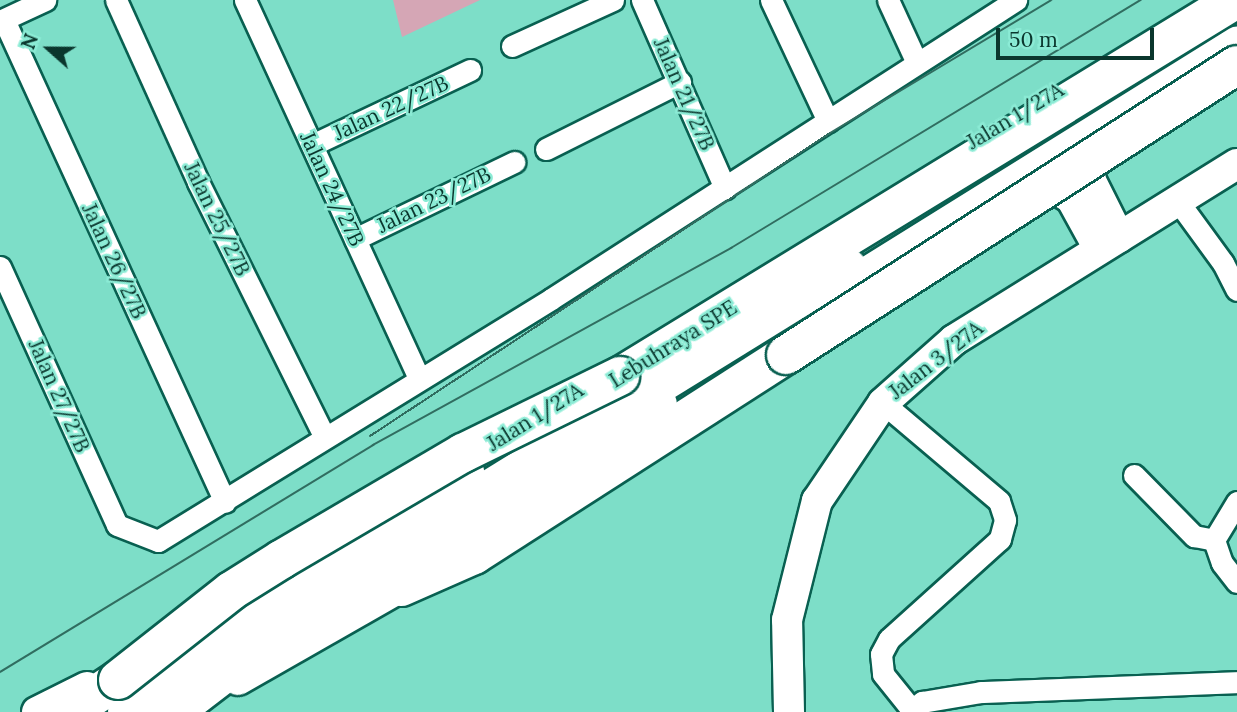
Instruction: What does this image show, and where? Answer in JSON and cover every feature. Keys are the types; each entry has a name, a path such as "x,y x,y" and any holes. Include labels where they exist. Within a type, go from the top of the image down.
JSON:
{"highway":[{"name":"Lebuhraya SPE","path":"127,712 227,631 386,521 1235,0"},
{"name":"Lebuhraya SPE","path":"174,712 308,608 477,497 1237,27"},
{"path":"401,587 474,555 1237,65"},
{"path":"70,712 231,591 293,552 463,453 620,376"}],"main road":[{"name":"Jalan 1/27A","path":"37,712 111,675 399,503 910,180 1204,0"},
{"path":"181,712 401,587 475,530 765,333 1005,188 1237,42"},
{"path":"1104,125 1088,154 1088,169 1109,243"},
{"name":"Jalan 3/27A","path":"789,712 787,620 817,501 883,402 954,340 1237,164"},
{"path":"1005,188 1034,182 1061,192 1109,243"}],"street":[{"path":"2,20 45,0"},
{"name":"Jalan 25/27B","path":"116,0 198,182 324,436"},
{"name":"Jalan 24/27B","path":"245,0 419,379"},
{"path":"512,46 613,0"},
{"name":"Jalan 21/27B","path":"642,0 725,188"},
{"path":"771,0 828,121"},
{"path":"888,0 917,63"},
{"path":"225,502 324,436 725,188 1014,1"},
{"name":"Jalan 26/27B","path":"2,20 225,502"},
{"name":"Jalan 22/27B","path":"312,145 470,70"},
{"path":"546,149 680,82"},
{"name":"Jalan 23/27B","path":"355,239 514,162"},
{"path":"1177,201 1223,262 1237,290"},
{"name":"Jalan 27/27B","path":"0,267 117,525 158,541 225,502"},
{"path":"883,402 999,501 1005,520 1000,540 889,639 881,654 883,674 911,711 922,702 981,692 1237,682"},
{"path":"1134,475 1195,536 1214,540"},
{"path":"1214,540 1237,502"},
{"path":"1214,540 1222,563 1237,582"}],"shaded area":[{"path":"393,0 480,0 402,37"}],"tram line":[{"path":"370,436 830,133 1051,0"},
{"path":"0,672 373,445 731,248 1141,0"}]}
